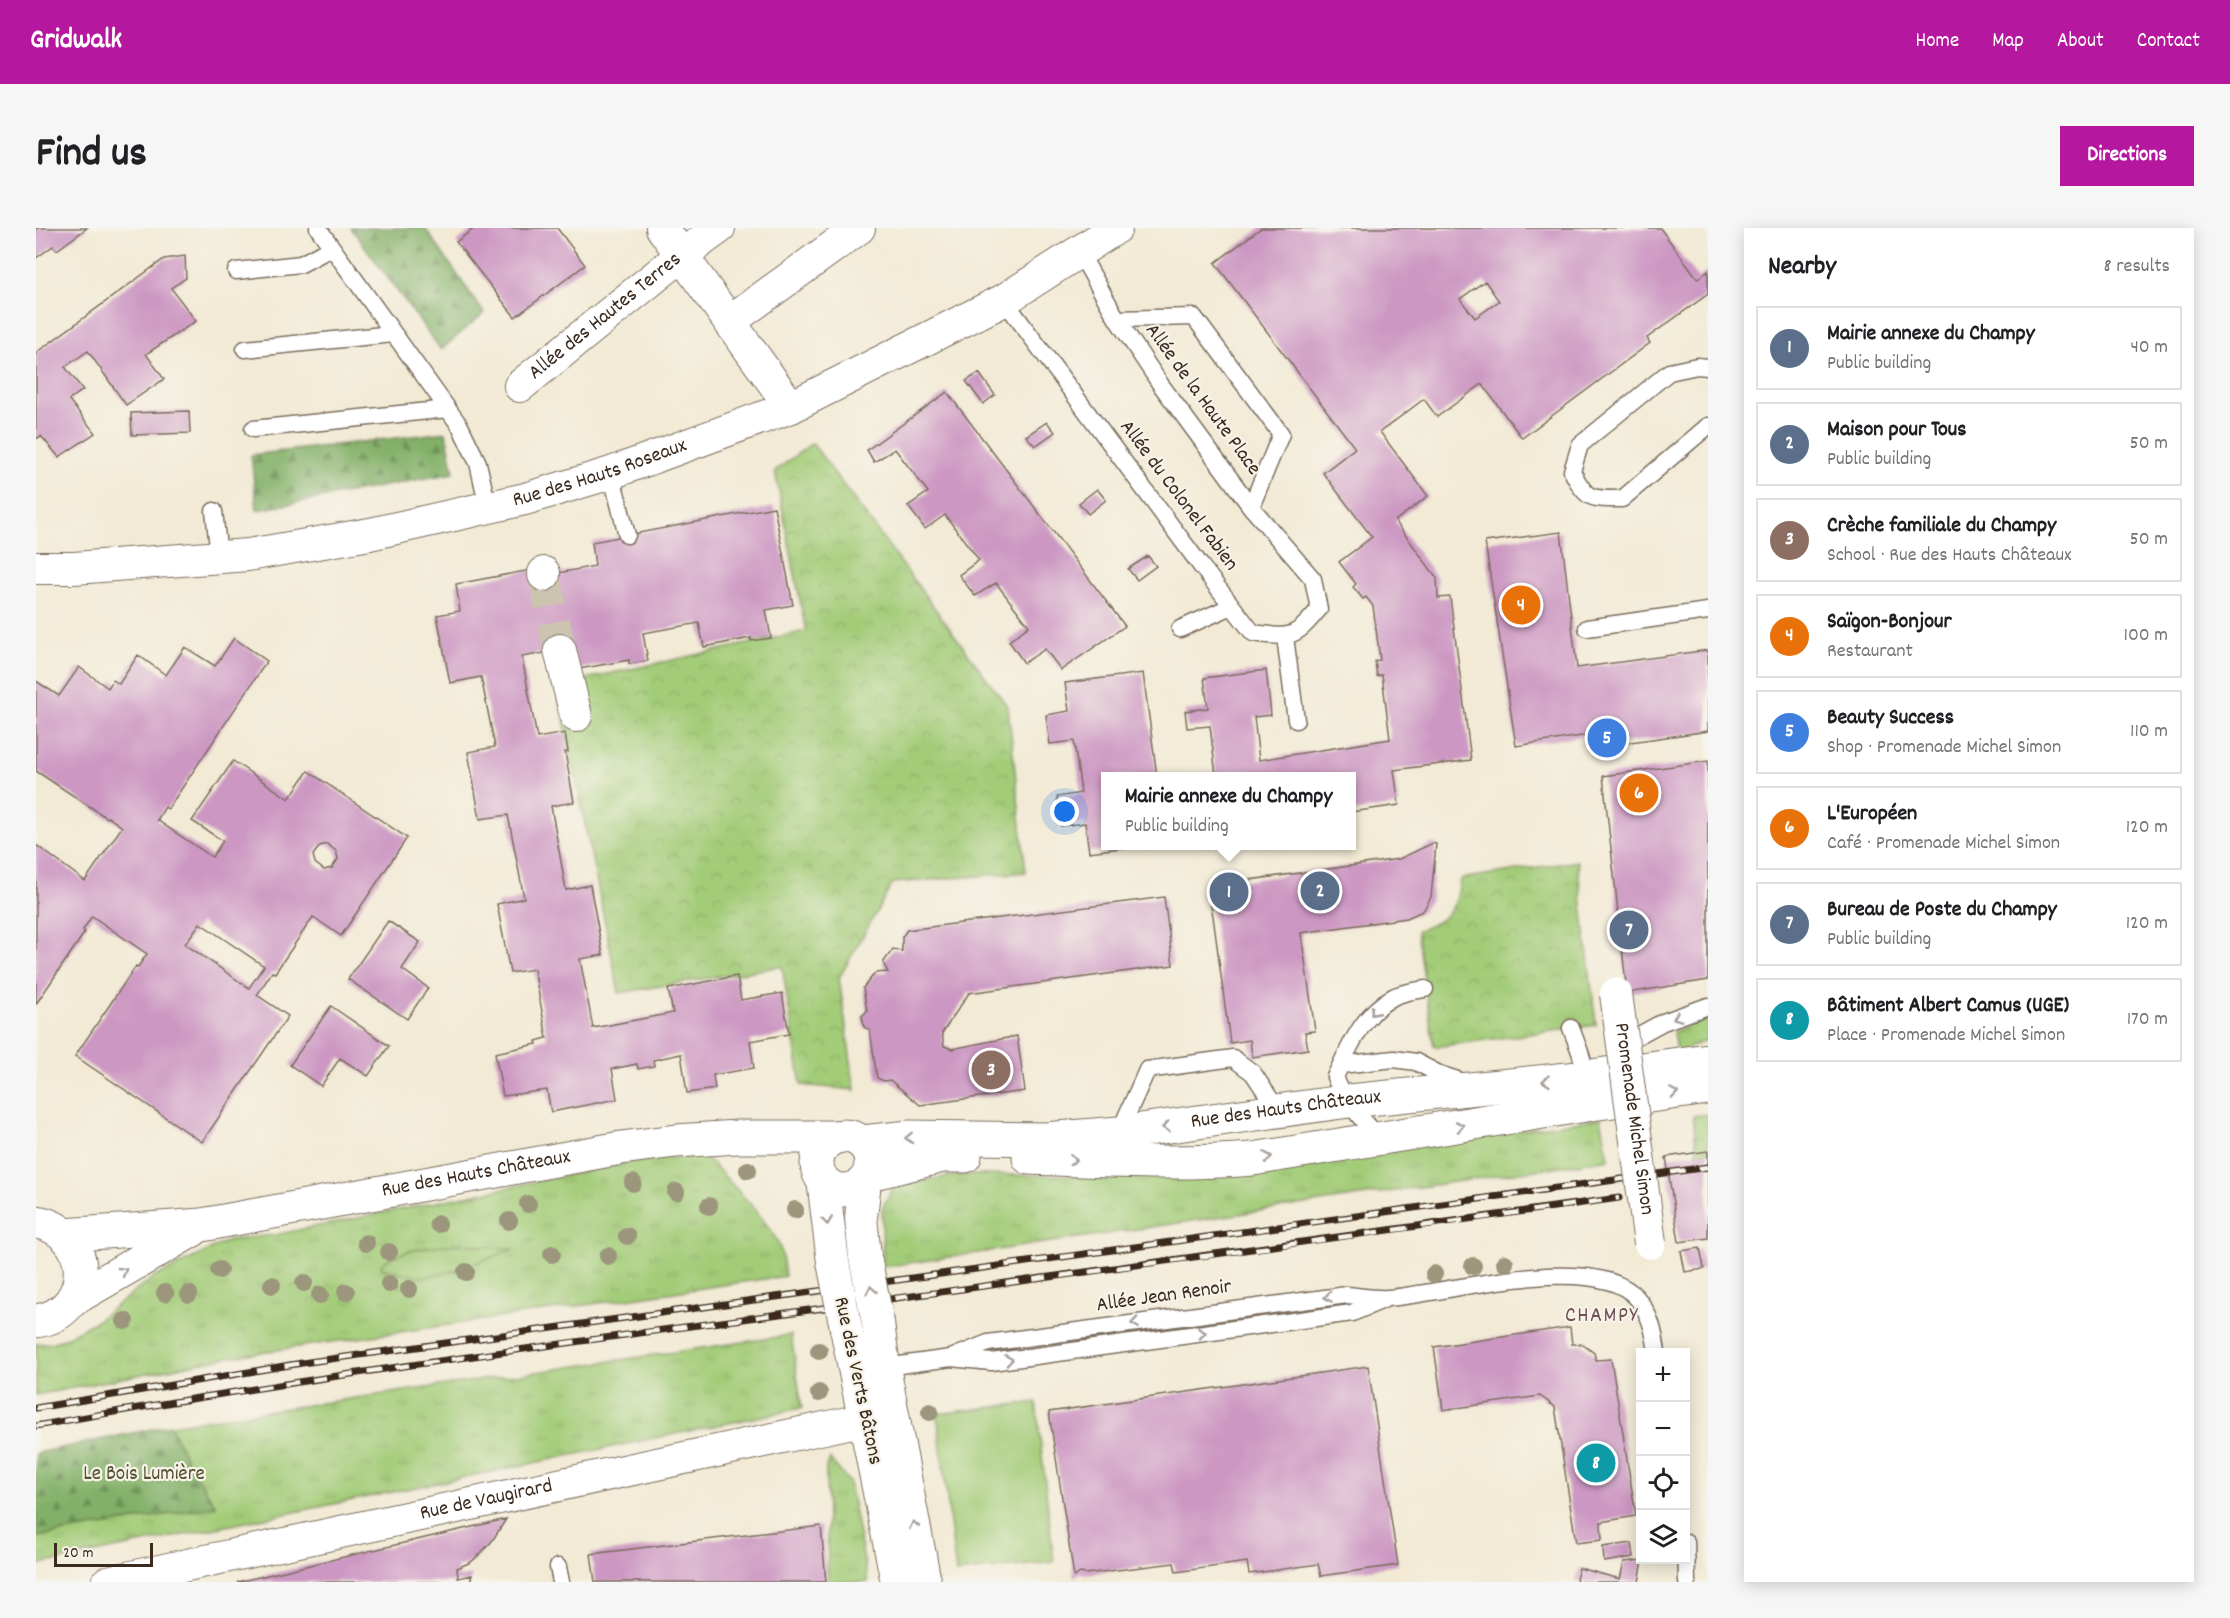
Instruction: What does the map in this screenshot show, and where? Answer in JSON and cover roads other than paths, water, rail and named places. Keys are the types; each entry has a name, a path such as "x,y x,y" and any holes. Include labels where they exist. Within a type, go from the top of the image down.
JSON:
{"street":[{"path":"662,228 791,407"},
{"name":"Allée des Hautes Terres","path":"520,386 682,255 719,228"},
{"path":"730,321 859,228"},
{"name":"Rue des Hauts Roseaux","path":"36,568 74,568 248,555 370,534 488,507 611,473 791,407 1004,300 1116,228"},
{"path":"560,650 576,716"},
{"name":"Promenade Michel Simon","path":"1616,994 1650,1243"},
{"name":"Rue des Hauts Châteaux","path":"867,1178 942,1156 1127,1163 1209,1163 1253,1159 1381,1139 1708,1060"},
{"name":"Rue des Hauts Châteaux","path":"50,1228 202,1225 621,1148 676,1141 751,1137 1045,1139 1119,1133 1292,1110 1342,1081 1590,1090 1708,1088"},
{"name":"Rue des Hauts Châteaux","path":"751,1137 793,1151 821,1176"},
{"path":"848,1139 871,1157 867,1178 851,1190 836,1189 821,1176 818,1155 822,1147 848,1139"},
{"name":"Rue des Verts Bâtons","path":"821,1176 833,1262 846,1328 870,1370 925,1582"},
{"name":"Rue des Verts Bâtons","path":"867,1178 861,1218 865,1257 878,1323 870,1370 866,1419 897,1582"},
{"name":"Rue des Hauts Châteaux","path":"36,1321 62,1311 72,1300 202,1225"},
{"path":"50,1228 74,1246 80,1268 78,1287 72,1300"},
{"name":"Rue de Vaugirard","path":"113,1582 866,1419"}],"lane":[{"path":"318,228 460,426 478,463 488,507"},
{"path":"236,271 301,264 331,248"},
{"name":"Allée de la Haute Place","path":"1080,253 1117,319 1161,385 1251,507 1313,579 1319,609 1305,626 1285,637"},
{"name":"Allée du Colonel Fabien","path":"1004,300 1253,633 1285,637"},
{"name":"Allée de la Haute Place","path":"1117,319 1194,317 1281,434 1251,507"},
{"path":"245,349 393,334"},
{"path":"1708,367 1697,366 1669,372 1580,446 1572,471 1581,489 1592,499 1622,499 1708,426"},
{"path":"253,429 448,409"},
{"path":"611,473 627,535"},
{"path":"214,511 219,556"},
{"path":"1180,630 1232,606"},
{"path":"1587,628 1708,611"},
{"path":"1285,637 1296,720"},
{"path":"1381,1139 1369,1127 1342,1081 1363,1026 1376,1008 1395,995 1425,989"},
{"path":"1590,1090 1619,1046 1663,1022 1708,1006"},
{"path":"1571,1028 1590,1090"},
{"path":"1119,1133 1147,1070 1233,1058 1292,1110"},
{"name":"Allée Jean Renoir","path":"870,1370 951,1358 991,1362 1352,1313 1386,1299 1534,1277 1575,1275 1610,1281 1636,1298 1653,1322 1656,1348"},
{"path":"1687,1564 1687,1582"}],"tunnel":[{"path":"544,575 560,650"}],"railway":[{"path":"36,1408 302,1363 1708,1167"},
{"path":"36,1426 300,1382 477,1356 1619,1198"}],"place":[{"name":"Saïgon-Bonjour","path":"1521,605"},
{"name":"Beauty Success","path":"1607,738"},
{"name":"L'Européen","path":"1639,793"},
{"name":"Maison pour Tous","path":"1320,891"},
{"name":"Mairie annexe du Champy","path":"1229,892"},
{"name":"Bureau de Poste du Champy","path":"1629,930"},
{"name":"Crèche familiale du Champy","path":"991,1070"},
{"name":"Bâtiment Albert Camus (UGE)","path":"1596,1463"}],"district":[{"name":"CHAMPY","path":"1602,1316"}],"park label":[{"name":"Le Bois Lumière","path":"144,1475"}]}
